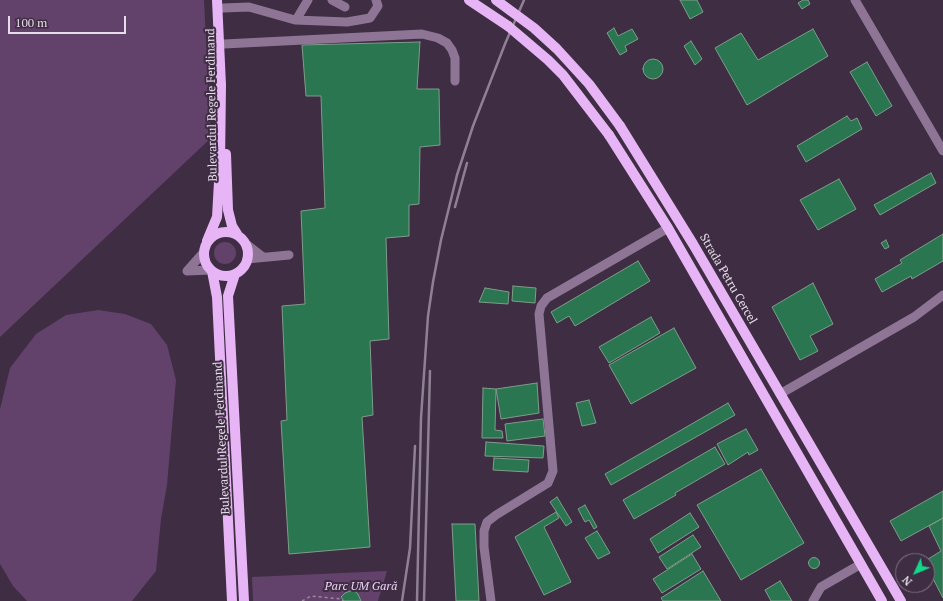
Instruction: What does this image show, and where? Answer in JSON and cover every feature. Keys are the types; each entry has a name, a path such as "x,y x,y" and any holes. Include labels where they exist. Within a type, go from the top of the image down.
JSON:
{"main road":[{"path":"469,0 508,26 548,60 563,76 609,135 668,228 882,601"},
{"name":"Strada Petru Cercel","path":"496,0 534,28 557,49 589,84 620,126 693,244 902,601"},
{"name":"Bulevardul Regele Ferdinand","path":"220,3 224,44 228,210 232,226 237,234"},
{"name":"Bulevardul Regele Ferdinand","path":"203,253 217,217 220,164 220,3"},
{"path":"207,240 218,232 224,231 237,234 248,248 248,259"},
{"path":"203,253 204,260 211,270 221,276 235,274"},
{"name":"Bulevardul Regele Ferdinand","path":"244,601 228,296 235,274 245,266 248,259"},
{"name":"Bulevardul Regele Ferdinand","path":"211,270 217,294 232,601"},
{"path":"768,401 780,394"}],"lane":[{"path":"296,20 308,0"},
{"path":"332,0 345,7"},
{"path":"220,3 249,3 296,20 325,22 360,21 370,18 378,6 376,0"},
{"path":"855,0 943,151"},
{"path":"224,44 422,34 438,38 446,43 452,50 455,58 455,81"},
{"path":"491,601 484,547 484,532 487,522 548,484 553,471 539,314 541,306 547,298 668,228"},
{"path":"245,243 263,257"},
{"path":"203,253 187,271 211,270"},
{"path":"248,259 289,255"},
{"path":"780,394 914,317 943,295"},
{"path":"813,601 821,586 861,564"}],"path":[{"path":"302,601 311,596 341,599 343,601"}],"green space":[{"path":"0,0 204,0 211,138 0,337"},
{"path":"225,242 229,243 235,249 235,257 229,263 225,264 221,263 215,257 214,253 215,249 221,243"},
{"path":"98,310 125,314 151,324 167,345 176,380 167,485 161,519 156,571 132,601 27,601 13,586 0,564 0,409 10,368 36,334 66,315"},
{"name":"Parc UM Gară","path":"387,571 378,601 253,601 252,577"}],"building":[{"path":"680,0 697,0 703,12 690,19"},
{"path":"803,0 808,0 810,4 802,9 798,3"},
{"path":"614,28 618,36 632,29 638,39 625,46 627,51 620,55 607,33"},
{"path":"813,29 828,56 747,105 715,48 741,33 758,60"},
{"path":"691,41 702,59 695,65 684,46"},
{"path":"420,42 417,89 439,89 440,145 420,147 419,204 409,205 409,236 386,238 389,339 370,341 373,415 362,417 370,547 289,554 281,421 287,420 282,306 305,304 301,211 325,208 321,96 306,96 302,45"},
{"path":"653,59 660,62 663,69 660,76 653,79 646,76 643,69 646,62"},
{"path":"867,62 892,106 876,116 850,72"},
{"path":"847,116 851,121 857,118 862,129 806,162 797,146"},
{"path":"931,173 936,183 880,215 874,205"},
{"path":"839,179 856,209 818,230 800,200"},
{"path":"943,234 943,261 912,279 911,276 882,292 875,279 902,263 900,260"},
{"path":"886,240 889,247 885,249 881,243"},
{"path":"638,261 650,281 575,326 569,316 557,323 551,312"},
{"path":"813,283 833,324 810,336 818,351 800,360 772,307"},
{"path":"513,286 536,288 535,303 512,301"},
{"path":"485,288 509,292 508,304 479,302"},
{"path":"651,317 660,333 609,363 599,347"},
{"path":"674,328 696,368 631,404 609,365"},
{"path":"537,383 539,413 501,419 496,389"},
{"path":"483,388 496,389 495,430 502,431 503,438 482,438"},
{"path":"589,400 596,423 582,426 576,403"},
{"path":"728,403 735,415 611,485 605,474"},
{"path":"543,419 545,436 507,441 505,424"},
{"path":"746,429 758,450 749,455 748,452 728,465 717,444"},
{"path":"486,442 544,446 543,458 485,456"},
{"path":"715,447 725,464 634,519 623,500"},
{"path":"494,458 529,460 528,472 493,470"},
{"path":"761,469 804,543 741,580 697,505"},
{"path":"943,491 943,518 901,541 890,521"},
{"path":"557,497 572,522 566,526 550,502"},
{"path":"585,505 597,527 594,529 589,520 585,522 578,509"},
{"path":"556,512 559,518 544,527 571,582 544,595 515,537"},
{"path":"690,513 699,527 658,553 650,539"},
{"path":"943,518 943,598 935,582 935,555 941,551 929,526"},
{"path":"452,524 475,524 479,601 456,601"},
{"path":"597,531 610,553 598,559 585,538"},
{"path":"693,535 701,547 667,569 659,557"},
{"path":"692,554 701,569 662,593 653,579"},
{"path":"814,557 818,559 820,563 818,567 814,569 810,567 808,563 810,559"},
{"path":"703,571 721,601 663,601 661,598"},
{"path":"780,581 792,601 771,601 765,590"},
{"path":"353,590 358,594 361,601 344,601 341,597 345,593"}],"railway":[{"path":"417,601 421,418 428,316 433,282 441,240 457,175 473,126 524,0"},
{"path":"455,207 467,163"},
{"path":"424,601 430,371"},
{"path":"402,601 410,548 415,446"}]}
